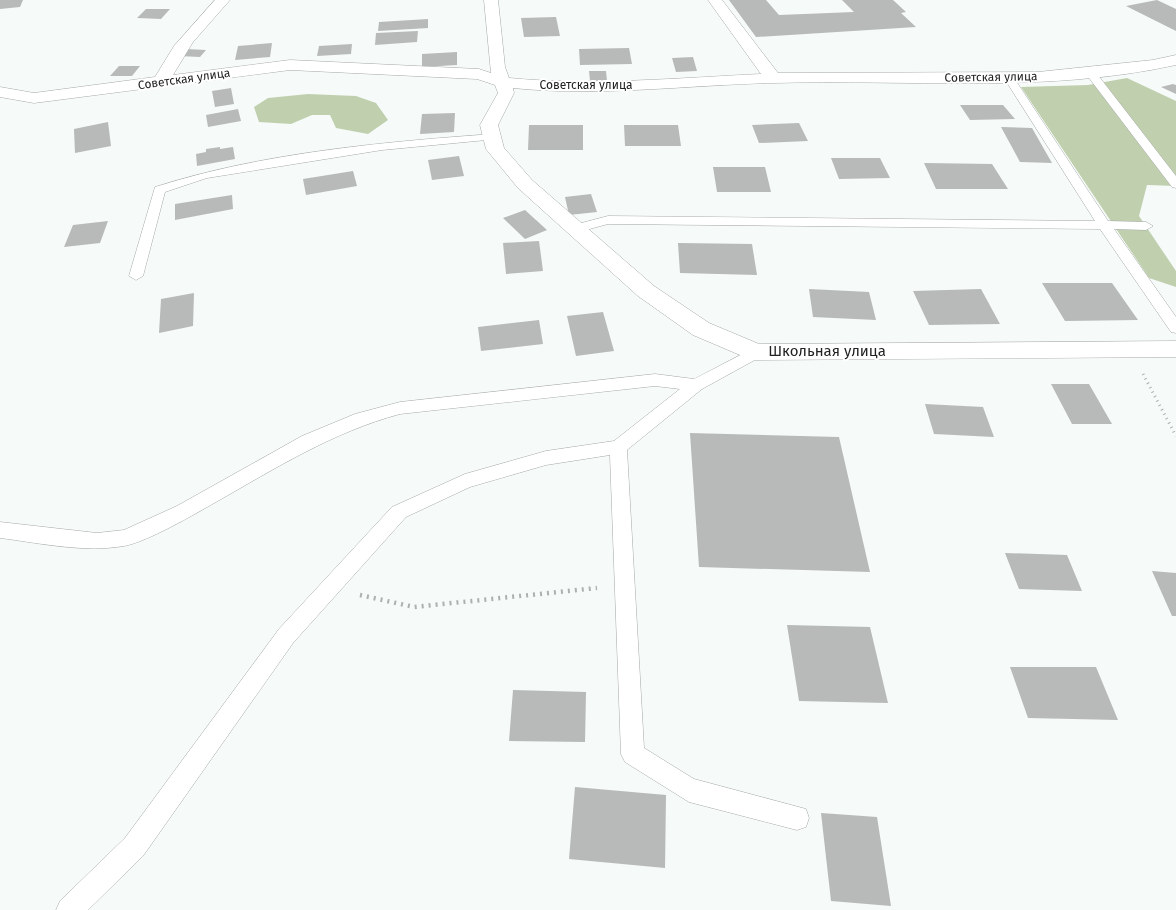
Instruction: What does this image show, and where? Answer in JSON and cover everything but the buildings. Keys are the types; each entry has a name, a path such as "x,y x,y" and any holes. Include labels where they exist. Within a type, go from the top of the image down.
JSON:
{"street":[{"path":"161,83 169,63 203,20 223,0"},
{"path":"491,0 497,67 506,93 490,125 493,137"},
{"path":"716,0 773,78"},
{"name":"Советская улица","path":"0,92 34,98 290,65 479,74 501,82 532,86 644,85 773,78 1010,78 1090,72 1153,65 1176,60"},
{"name":"Школьная улица","path":"493,137 495,148 525,184 646,291 701,328 756,352 1176,349"}],"lane":[{"path":"1090,72 1176,184"},
{"path":"1010,78 1104,224 1176,328"},
{"path":"136,276 158,190 204,174 382,146 493,137"},
{"path":"575,229 608,220 1104,224 1146,226"},
{"path":"1158,300 1176,312"},
{"path":"69,910 134,847 286,636 399,512 465,481 546,458 618,446 696,385 756,352"},
{"path":"0,530 97,541 126,538 184,511 308,441 361,418 400,408 506,398 655,380 696,385"},
{"path":"618,446 633,754 688,790 797,818"}],"path":[{"path":"1130,349 1176,436"},
{"path":"330,588 414,607 560,593 624,584"}],"green space":[{"path":"1127,78 1176,101 1176,186 1147,185 1139,216 1176,271 1176,287 1149,278 1021,87 1088,85"},
{"path":"308,94 356,96 376,103 388,120 368,134 336,128 330,115 312,115 291,124 259,122 254,107 268,98"}]}
